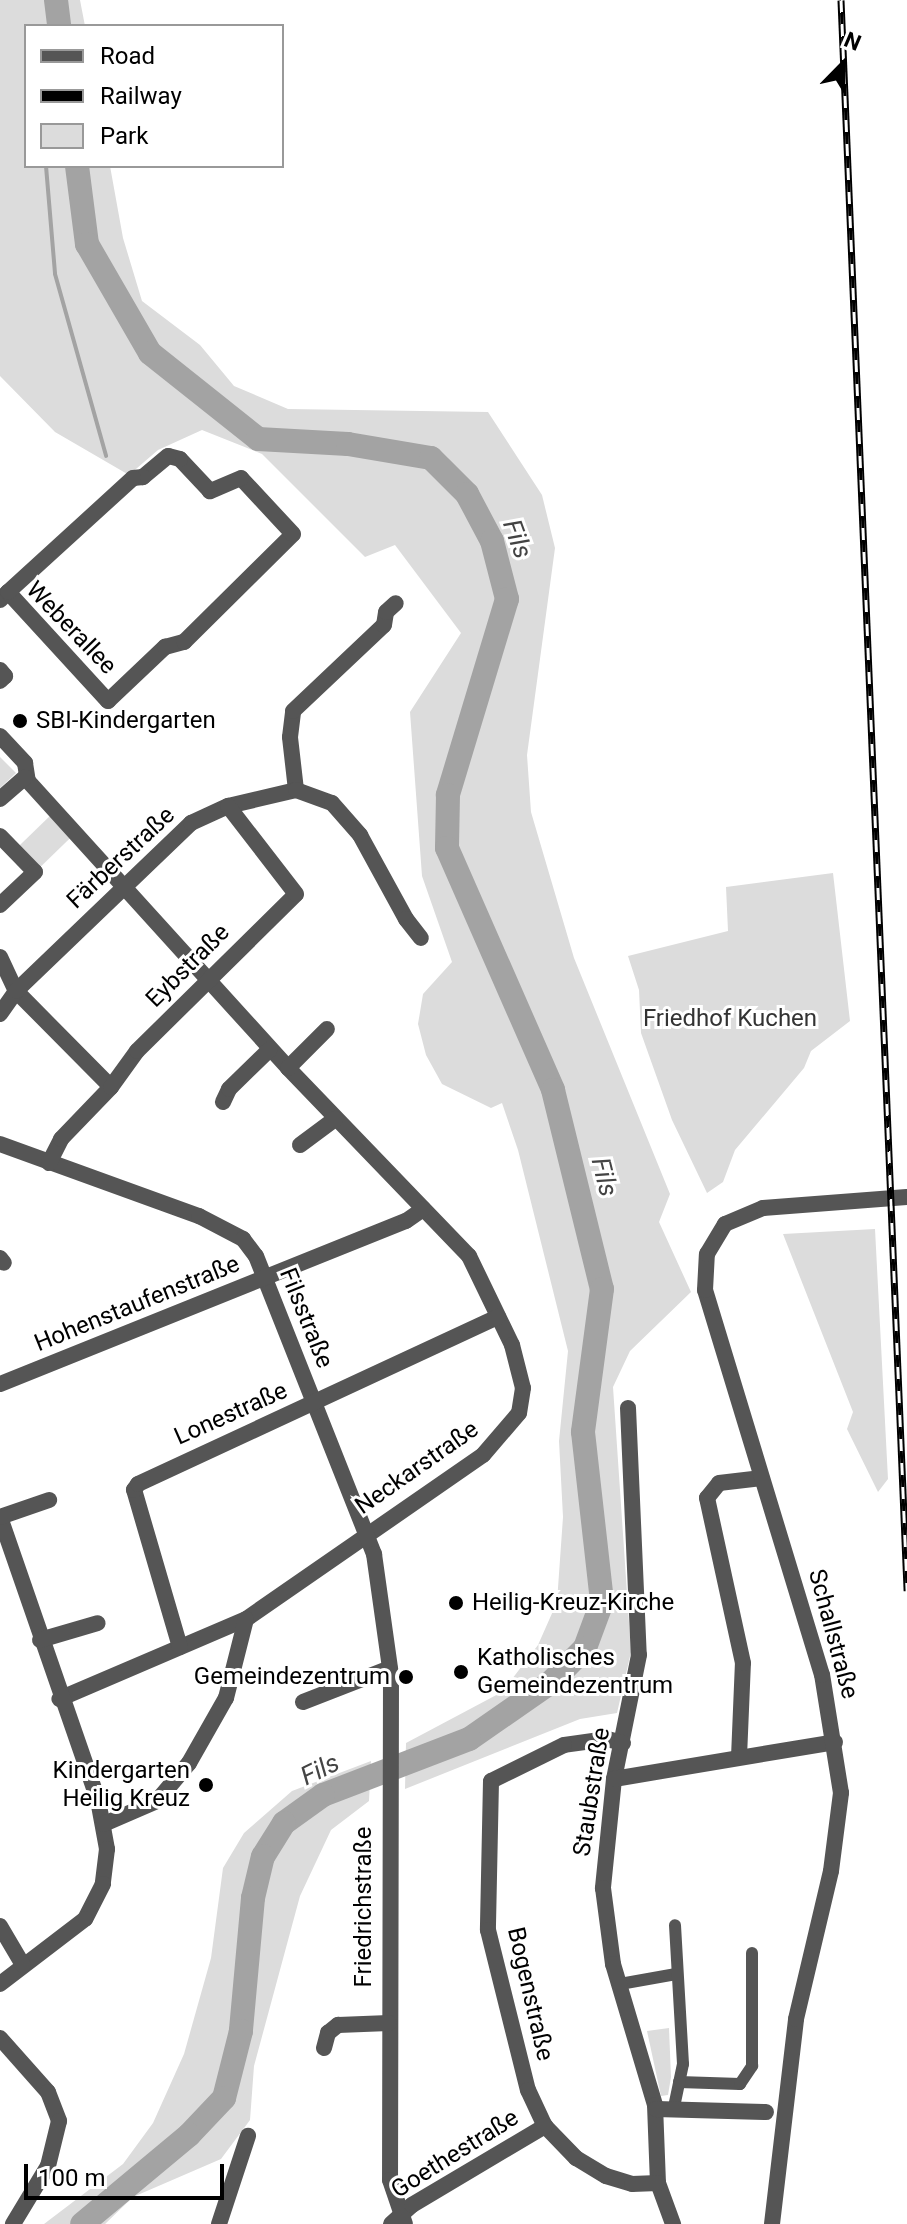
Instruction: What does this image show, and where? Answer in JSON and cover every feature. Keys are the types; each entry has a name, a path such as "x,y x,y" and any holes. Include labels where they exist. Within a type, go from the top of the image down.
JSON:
{"street":[{"name":"Weberallee","path":"168,456 180,459 210,491 241,478 293,534 287,545 184,642 165,647 108,701 4,596 133,478 143,477 168,456"},
{"path":"396,603 386,612 384,625 293,711 290,737 296,790 332,803 360,835 421,938"},
{"path":"0,670 5,676 0,681"},
{"name":"Neckarstraße","path":"0,736 25,763 25,777 210,978 270,1049 469,1256 521,1372 519,1413 483,1455 246,1619 59,1699"},
{"path":"0,799 25,777"},
{"name":"Färberstraße","path":"0,1014 16,991 191,823 228,806 296,790"},
{"name":"Eybstraße","path":"49,1163 61,1139 111,1087 137,1051 296,894 228,806"},
{"path":"0,836 35,872 0,905"},
{"path":"0,957 16,991 111,1087"},
{"path":"288,1068 327,1029"},
{"path":"223,1102 229,1089 270,1049"},
{"path":"300,1145 335,1119"},
{"name":"Filsstraße","path":"0,1144 232,1231 256,1256 365,1535 382,1594 390,1668 389,1791"},
{"name":"Schallstraße","path":"772,2224 796,2019 831,1871 841,1793 835,1742 807,1617 705,1290 711,1242 725,1224 763,1208 907,1197"},
{"name":"Hohenstaufenstraße","path":"0,1384 406,1221 423,1209"},
{"name":"Lonestraße","path":"180,1647 134,1490 144,1479 314,1404 498,1317"},
{"name":"Staubstraße","path":"628,1408 639,1655 614,1779 603,1888 620,1984 656,2109 658,2183 667,2222"},
{"path":"739,1757 743,1663 707,1498 719,1483 762,1478"},
{"path":"0,1984 23,1965 73,1933 96,1903 106,1866 104,1824 59,1699 0,1517 49,1500"},
{"path":"104,1824 157,1801 189,1763 226,1698 246,1619"},
{"path":"40,1640 98,1623"},
{"path":"303,1702 390,1668"},
{"name":"Bogenstraße","path":"623,1743 607,1739 564,1745 491,1781 488,1930 528,2090 545,2126 576,2158 606,2176 632,2184 658,2183"},
{"path":"614,1779 835,1742"},
{"name":"Friedrichstraße","path":"389,1791 390,2180 399,2221"},
{"path":"674,2107 679,2082 675,1925"},
{"path":"0,1926 23,1965"},
{"path":"739,2111 740,2084 752,2066 752,1953"},
{"path":"620,1984 676,1974"},
{"name":"Friedrichstraße","path":"324,2048 328,2033 338,2025 389,2023"},
{"path":"0,2038 48,2092 59,2121 48,2166 13,2224"},
{"path":"679,2082 740,2084"},
{"path":"656,2109 674,2107 766,2112"},
{"name":"Goethestraße","path":"399,2221 545,2126"},
{"path":"219,2224 248,2136"}],"green space":[{"path":"0,0 80,0 85,24 24,24 24,168 110,168 123,238 142,301 200,345 234,386 288,409 488,412 542,495 555,548 527,755 531,812 574,958 670,1194 659,1222 691,1292 630,1351 613,1387 631,1652 617,1713 580,1719 405,1789 406,1743 502,1692 538,1645 557,1602 563,1517 559,1441 568,1351 518,1150 502,1103 491,1108 442,1084 426,1055 418,1024 423,994 452,962 422,876 410,712 461,633 395,545 365,557 262,454 202,430 158,450 129,475 55,432 0,376"},
{"path":"0,757 16,773 0,788"},
{"path":"53,813 74,835 40,867 19,846"},
{"name":"Friedhof Kuchen","path":"833,873 850,1021 811,1051 804,1068 735,1150 723,1182 707,1193 672,1120 641,1033 639,990 628,956 728,931 726,887"},
{"path":"875,1229 888,1479 878,1492 847,1429 853,1412 783,1234"},
{"path":"371,1761 369,1801 331,1830 300,1896 254,2066 250,2120 221,2159 133,2197 105,2224 44,2224 123,2164 153,2123 184,2054 211,1958 223,1868 244,1833 292,1791"},
{"path":"669,2028 671,2077 668,2095 661,2096 647,2031"}],"waterway":[{"name":"Fils","path":"56,0 59,24"},
{"name":"Fils","path":"56,24 58,18"},
{"path":"46,168 55,274 106,456"},
{"name":"Fils","path":"77,168 87,244 150,353 258,439 348,444 431,458 467,494 492,541 507,599 448,795 447,848 553,1090 602,1289 583,1432 602,1602 585,1648 550,1683 469,1739 323,1795 284,1823 263,1856 253,1898 241,2031 224,2098 189,2135 82,2224"}],"railway":[{"path":"841,0 907,1591"}],"place":[{"name":"SBI-Kindergarten","path":"20,721"},
{"name":"Heilig-Kreuz-Kirche","path":"456,1603"},
{"name":"Katholisches Gemeindezentrum","path":"461,1672"},
{"name":"Gemeindezentrum","path":"406,1677"},
{"name":"Kindergarten Heilig Kreuz","path":"206,1785"}]}
